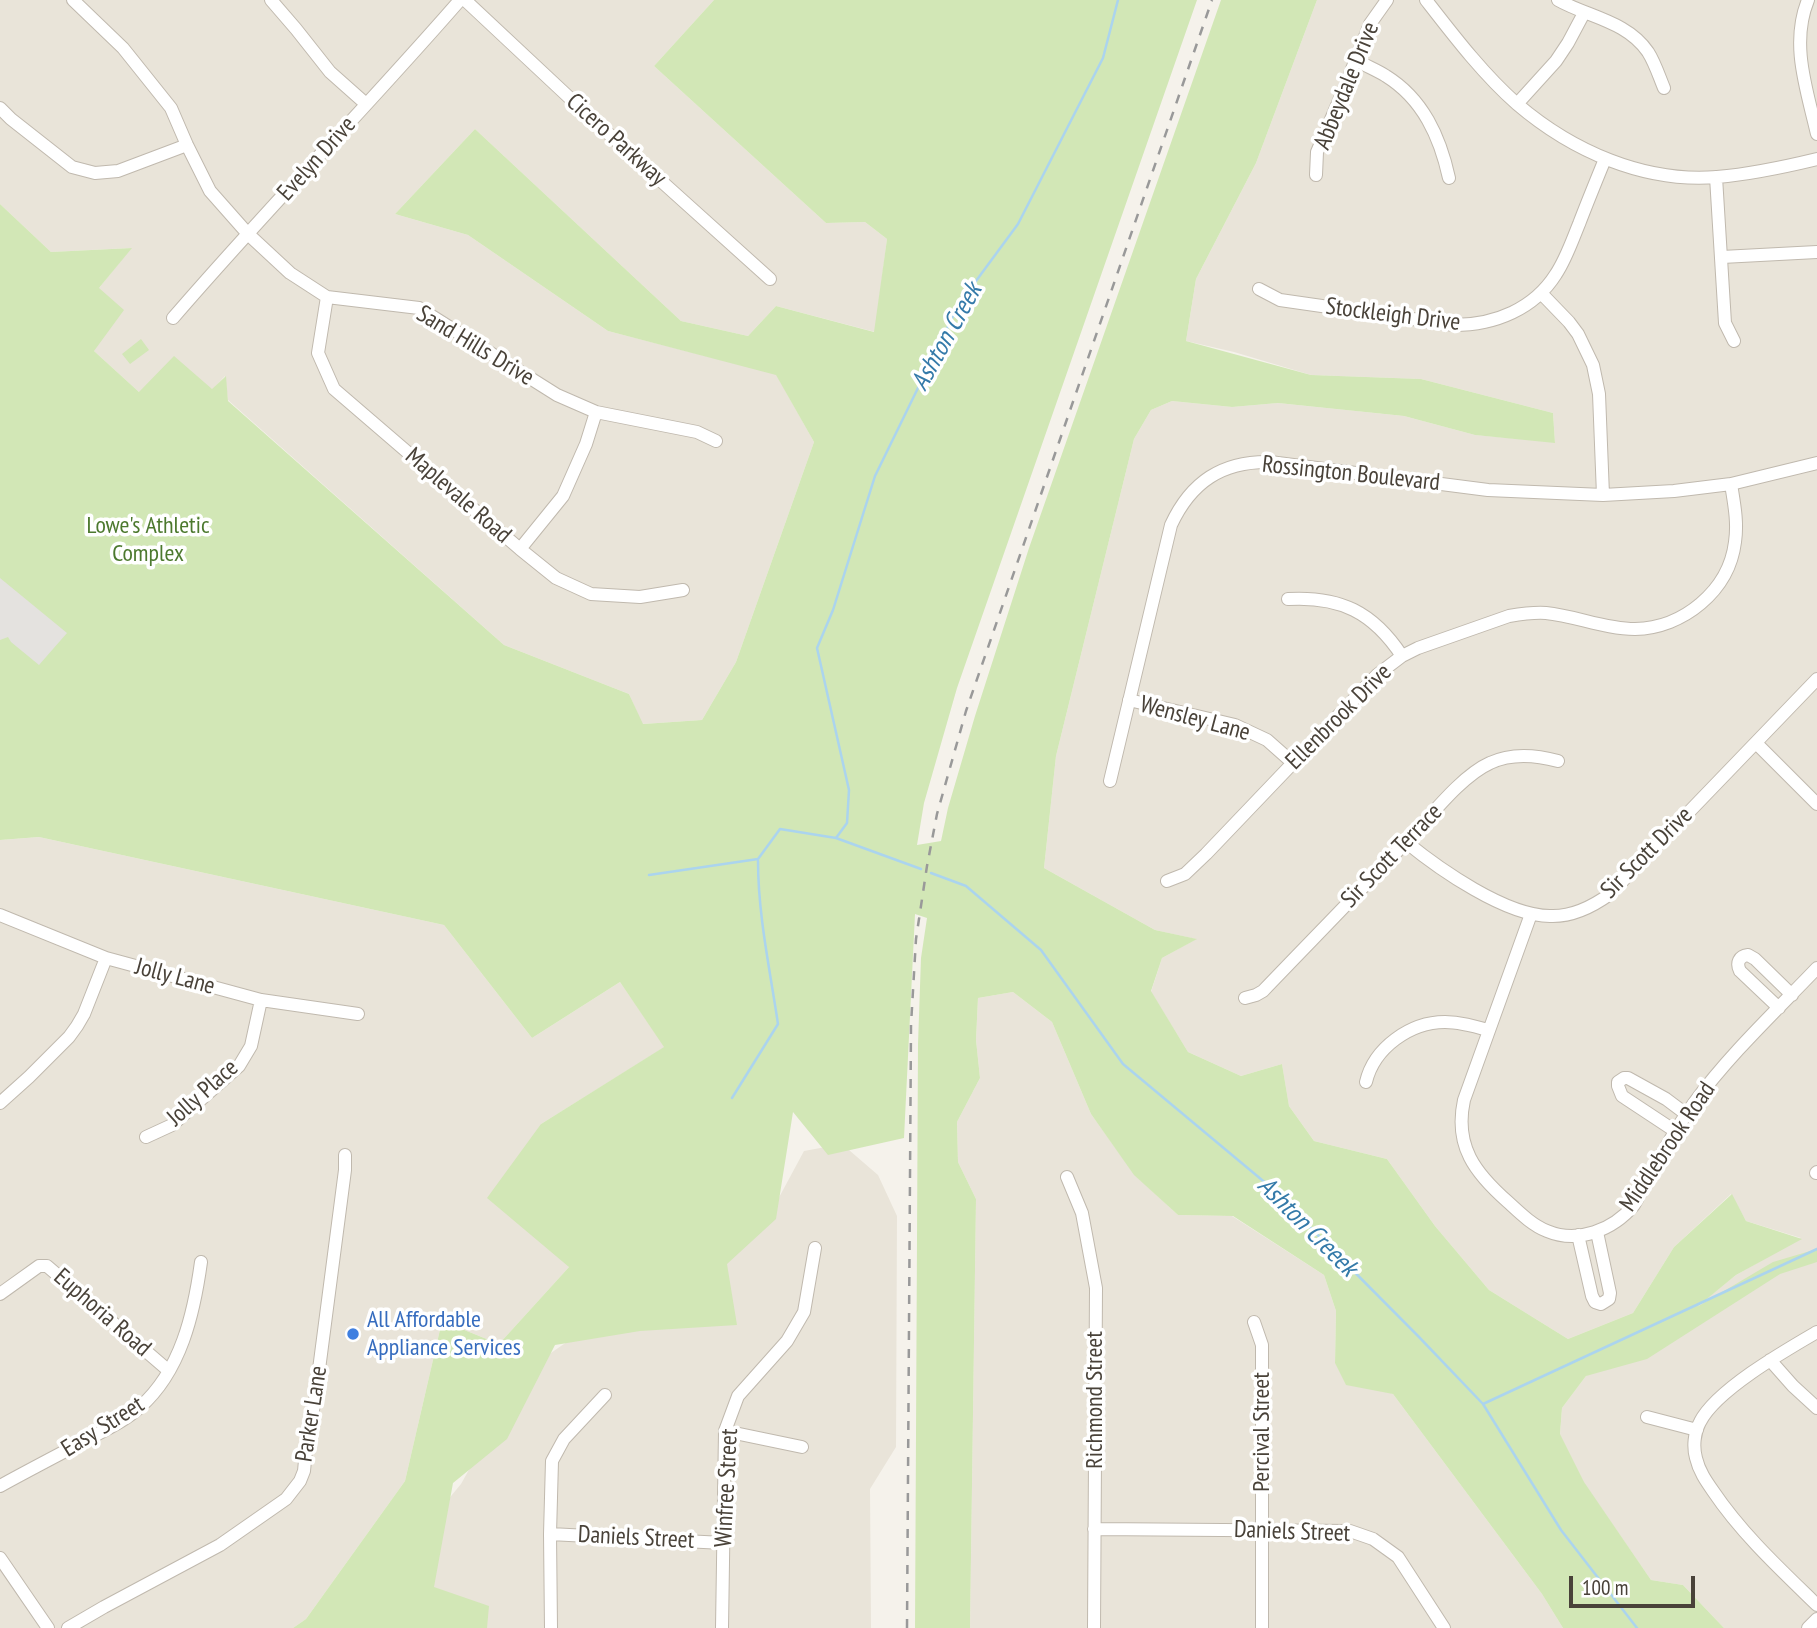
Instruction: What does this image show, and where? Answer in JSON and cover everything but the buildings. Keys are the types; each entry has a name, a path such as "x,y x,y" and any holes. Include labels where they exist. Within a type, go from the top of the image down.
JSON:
{"street":[{"name":"Sand Hills Drive","path":"72,0 123,48 171,108 210,191 248,234 290,273 327,297 419,308 557,395 596,412 697,432 716,441"},
{"path":"271,0 330,72 366,104"},
{"name":"Evelyn Drive","path":"173,318 462,0"},
{"name":"Cicero Parkway","path":"462,0 770,279"},
{"name":"Abbeydale Drive","path":"1317,175 1317,152 1370,24 1387,0"},
{"path":"1426,0 1476,61 1517,104 1562,137 1605,159 1657,174 1716,177 1772,170 1817,159"},
{"path":"1558,0 1629,32 1648,51 1664,88"},
{"path":"1808,0 1801,21 1800,52 1817,134"},
{"path":"1517,104 1556,61 1584,13"},
{"path":"1356,60 1387,77 1416,102 1435,133 1449,178"},
{"path":"0,108 72,167 95,173 118,171 187,145"},
{"name":"Stockleigh Drive","path":"1259,289 1280,300 1463,325 1490,322 1504,317 1541,293 1554,278 1566,256 1605,159"},
{"path":"1716,177 1725,323 1734,341"},
{"path":"1722,257 1817,251"},
{"path":"1541,293 1569,322 1587,349 1593,365 1599,394 1602,495"},
{"name":"Maplevale Road","path":"327,297 318,353 334,389 520,549 556,578 592,594 640,597 683,590"},
{"path":"520,549 563,496 586,444 596,412"},
{"name":"Rossington Boulevard","path":"1110,781 1171,525 1184,500 1213,474 1237,465 1270,462 1488,490 1602,495 1663,492 1731,484 1817,463"},
{"name":"Ellenbrook Drive","path":"1167,881 1185,874 1206,855 1377,675 1402,656 1496,619 1523,613 1547,613 1635,629 1670,622 1702,603 1724,576 1731,561 1736,528 1731,484"},
{"path":"1288,599 1323,599 1354,609 1381,628 1402,656"},
{"name":"Sir Scott Drive","path":"1406,842 1462,881 1531,914 1569,914 1587,908 1610,894 1817,679"},
{"name":"Wensley Lane","path":"1129,700 1235,725 1267,740 1293,763"},
{"path":"1756,743 1817,804"},
{"name":"Sir Scott Terrace","path":"1245,998 1263,991 1480,768 1517,757 1531,756 1558,761"},
{"name":"Middlebrook Road","path":"1531,914 1462,1105 1461,1133 1469,1157 1483,1178 1539,1227 1556,1234 1578,1236 1597,1232 1618,1221 1634,1205 1675,1131 1716,1074 1817,968"},
{"name":"Jolly Lane","path":"0,915 106,958 261,1000 358,1014"},
{"path":"1779,1008 1740,971 1738,966 1741,957 1748,955 1755,959 1792,995"},
{"path":"0,1103 69,1037 84,1014 106,958"},
{"name":"Jolly Place","path":"146,1137 172,1125 239,1066 251,1046 261,1000"},
{"path":"1366,1082 1373,1063 1385,1049 1396,1039 1418,1027 1444,1022 1488,1030"},
{"path":"1675,1131 1622,1096 1618,1082 1628,1078 1666,1099 1686,1114"},
{"name":"Parker Lane","path":"68,1628 220,1545 286,1499 300,1481 304,1471 317,1386 345,1155"},
{"name":"Richmond Street","path":"1067,1177 1082,1213 1096,1288 1094,1628"},
{"path":"1578,1236 1592,1297 1595,1302 1604,1303 1609,1299 1610,1293 1597,1232"},
{"name":"Winfree Street","path":"723,1628 725,1431 738,1396 788,1341 804,1312 815,1248"},
{"name":"Easy Street","path":"0,1486 131,1415 150,1397 169,1371 183,1344 201,1262"},
{"name":"Euphoria Road","path":"0,1294 38,1266 47,1266 169,1371"},
{"name":"Percival Street","path":"1254,1322 1262,1345 1262,1628"},
{"path":"1817,1332 1770,1360 1728,1391 1705,1413 1695,1439 1700,1471 1719,1501 1764,1554 1817,1605"},
{"path":"1770,1360 1817,1408"},
{"path":"551,1628 552,1461 564,1439 605,1395"},
{"path":"1647,1417 1697,1430"},
{"path":"725,1431 802,1447"},
{"name":"Daniels Street","path":"1094,1529 1350,1531 1373,1539 1398,1557 1444,1628"},
{"name":"Daniels Street","path":"550,1534 723,1543"},
{"path":"0,1558 48,1628"},
{"path":"1808,1628 1817,1619"}],"shaded area":[{"path":"0,0 714,0 654,66 826,223 865,222 887,239 875,332 776,306 748,336 681,321 475,129 395,214 468,235 608,331 776,374 814,442 736,662 702,720 642,724 629,694 504,645 228,400 225,376 212,390 139,392 94,351 99,288 131,248 51,252 0,204"},
{"path":"1317,0 1817,0 1817,1628 1724,1628 1683,1585 1651,1580 1559,1447 1562,1408 1595,1364 1640,1352 1736,1275 1801,1238 1746,1221 1731,1194 1674,1247 1633,1313 1568,1339 1489,1290 1435,1226 1387,1159 1314,1141 1289,1106 1282,1064 1241,1076 1188,1052 1151,992 1162,958 1196,939 1155,930 1044,868 1056,756 1134,439 1151,410 1172,401 1232,407 1278,403 1404,416 1475,435 1555,442 1553,413 1421,379 1311,375 1186,341 1196,279 1256,163"},
{"path":"0,578 67,633 39,665 8,637 0,640"},
{"path":"39,837 444,925 532,1038 620,982 665,1047 541,1124 569,1267 499,1344 442,1321 405,1481 306,1619 293,1628 0,1628 0,840"},
{"path":"1013,992 1052,1022 1091,1114 1135,1175 1178,1215 1232,1216 1324,1275 1336,1311 1335,1362 1393,1394 1542,1594 1563,1628 970,1628 976,1199 958,1162 957,1122 980,1078 976,1040 978,998"},
{"path":"842,1144 878,1175 897,1216 896,1447 870,1489 871,1628 479,1628 442,1602 424,1574 432,1519 461,1484 494,1425 538,1362 584,1330 730,1254 769,1216 804,1151"}],"green space":[{"name":"Lowe's Athletic Complex","path":"714,0 1197,0 957,688 924,803 917,845 941,841 975,716 1029,548 1221,0 1317,0 1256,163 1196,279 1186,341 1311,375 1421,379 1553,413 1555,443 1475,435 1404,416 1278,403 1232,407 1172,401 1151,410 1134,439 1056,756 1044,868 1155,930 1197,939 1162,958 1151,991 1188,1052 1241,1076 1282,1064 1289,1106 1314,1141 1387,1159 1435,1226 1489,1290 1568,1339 1633,1313 1674,1247 1732,1194 1746,1221 1802,1239 1736,1275 1697,1307 1773,1262 1817,1249 1817,1262 1780,1274 1647,1359 1586,1376 1562,1408 1560,1434 1584,1482 1651,1580 1683,1585 1724,1628 1563,1628 1542,1594 1393,1394 1346,1385 1335,1363 1336,1311 1324,1275 1233,1216 1178,1215 1134,1175 1091,1114 1052,1022 1013,992 978,998 976,1040 980,1078 957,1122 958,1162 976,1199 970,1628 915,1628 918,1044 921,958 927,918 915,914 904,1138 828,1155 793,1112 776,1219 727,1264 737,1325 640,1331 555,1345 507,1439 453,1483 434,1587 489,1606 487,1628 293,1628 306,1619 405,1481 442,1321 499,1344 569,1267 487,1198 541,1124 664,1047 620,982 532,1038 444,925 39,837 0,840 0,204 51,252 132,248 99,288 124,310 94,351 139,392 174,356 212,389 226,376 228,401 504,645 629,694 643,724 702,720 736,662 814,442 776,375 608,331 468,235 395,214 475,129 681,321 748,336 776,306 874,332 887,239 865,222 826,223 654,66"},
{"path":"141,339 149,350 130,364 122,354"}],"waterway":[{"name":"Ashton Creek","path":"836,838 847,823 849,790 817,648 833,610 875,476 959,304 1018,224 1103,58 1118,0"},
{"path":"649,875 758,859 780,829 836,838 921,869"},
{"path":"732,1098 778,1024 762,922 758,861"},
{"name":"Ashton Creeek","path":"931,873 966,886 1041,950 1123,1064 1268,1185 1483,1404 1561,1530 1637,1628"},
{"path":"1483,1404 1817,1249"}],"railway":[{"path":"907,1628 911,1025 916,939 927,866 937,814 966,711 1212,0"}],"place":[{"name":"All Affordable Appliance Services","path":"353,1334"}]}
